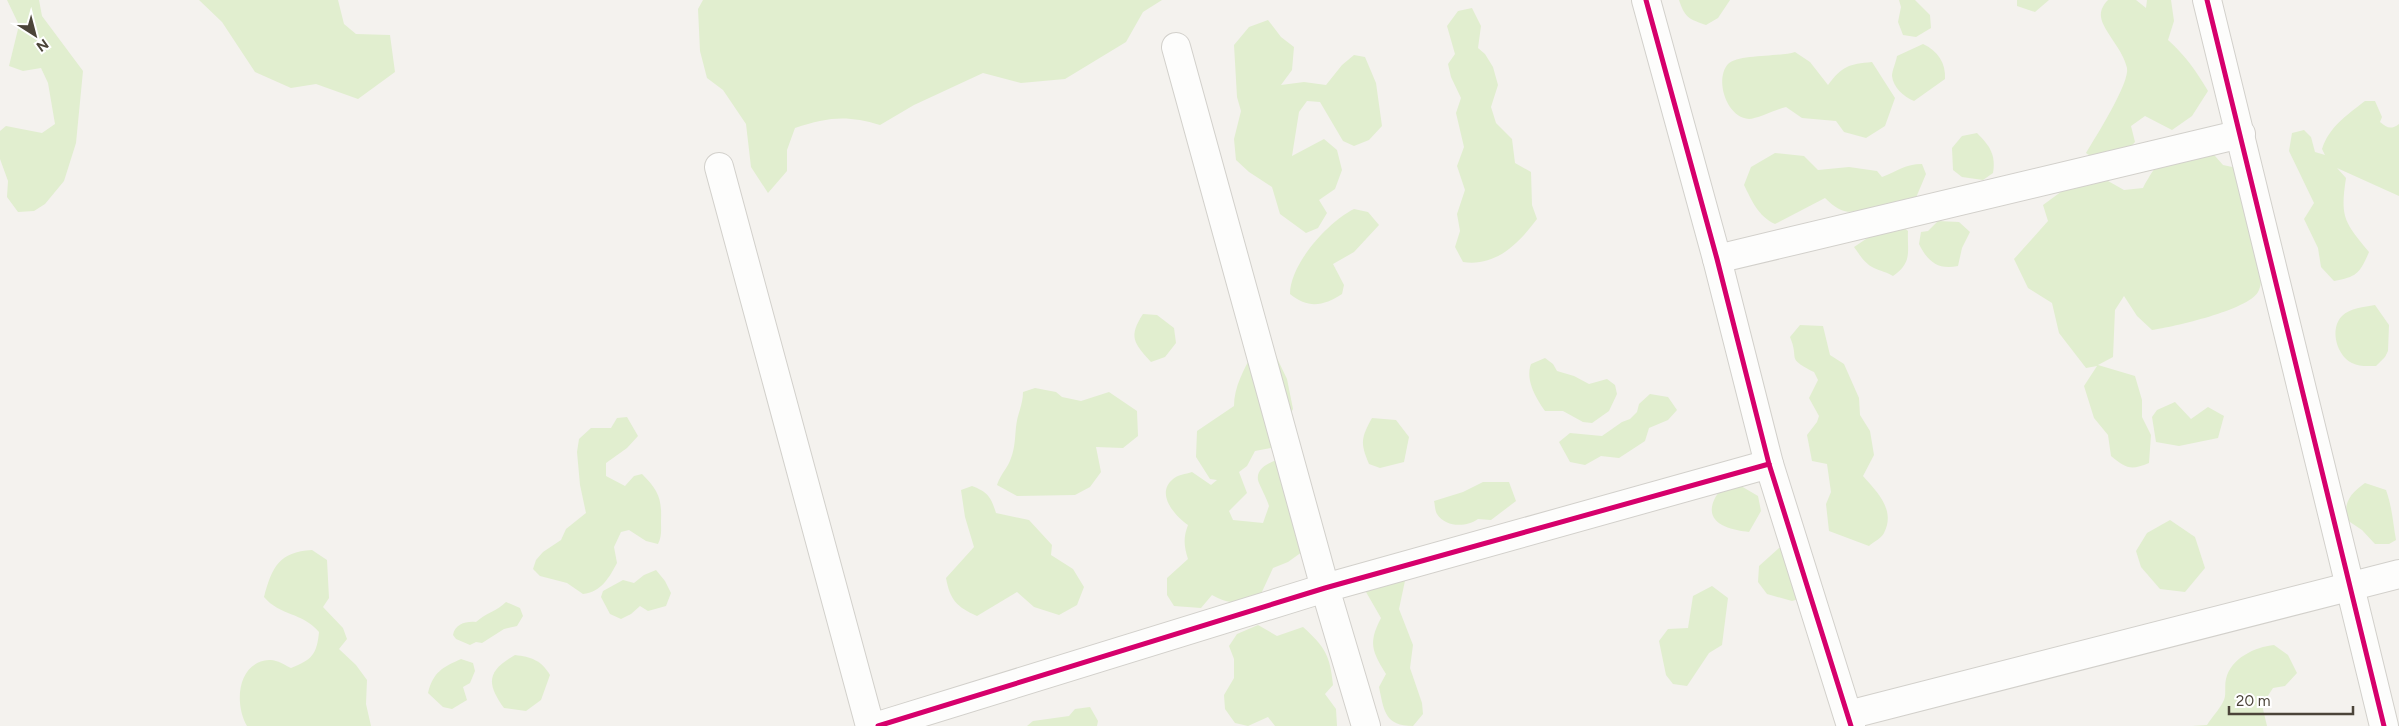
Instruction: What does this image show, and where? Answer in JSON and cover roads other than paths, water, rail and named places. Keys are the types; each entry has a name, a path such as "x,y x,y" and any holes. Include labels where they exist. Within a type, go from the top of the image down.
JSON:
{"street":[{"path":"1646,0 1717,259 1769,464 1850,721 2399,574"},
{"path":"2207,0 2384,726"},
{"path":"1176,47 1325,588 1366,726"},
{"path":"1717,259 2241,134"},
{"path":"719,167 870,726"},
{"path":"878,726 1325,588 1769,464"}]}
